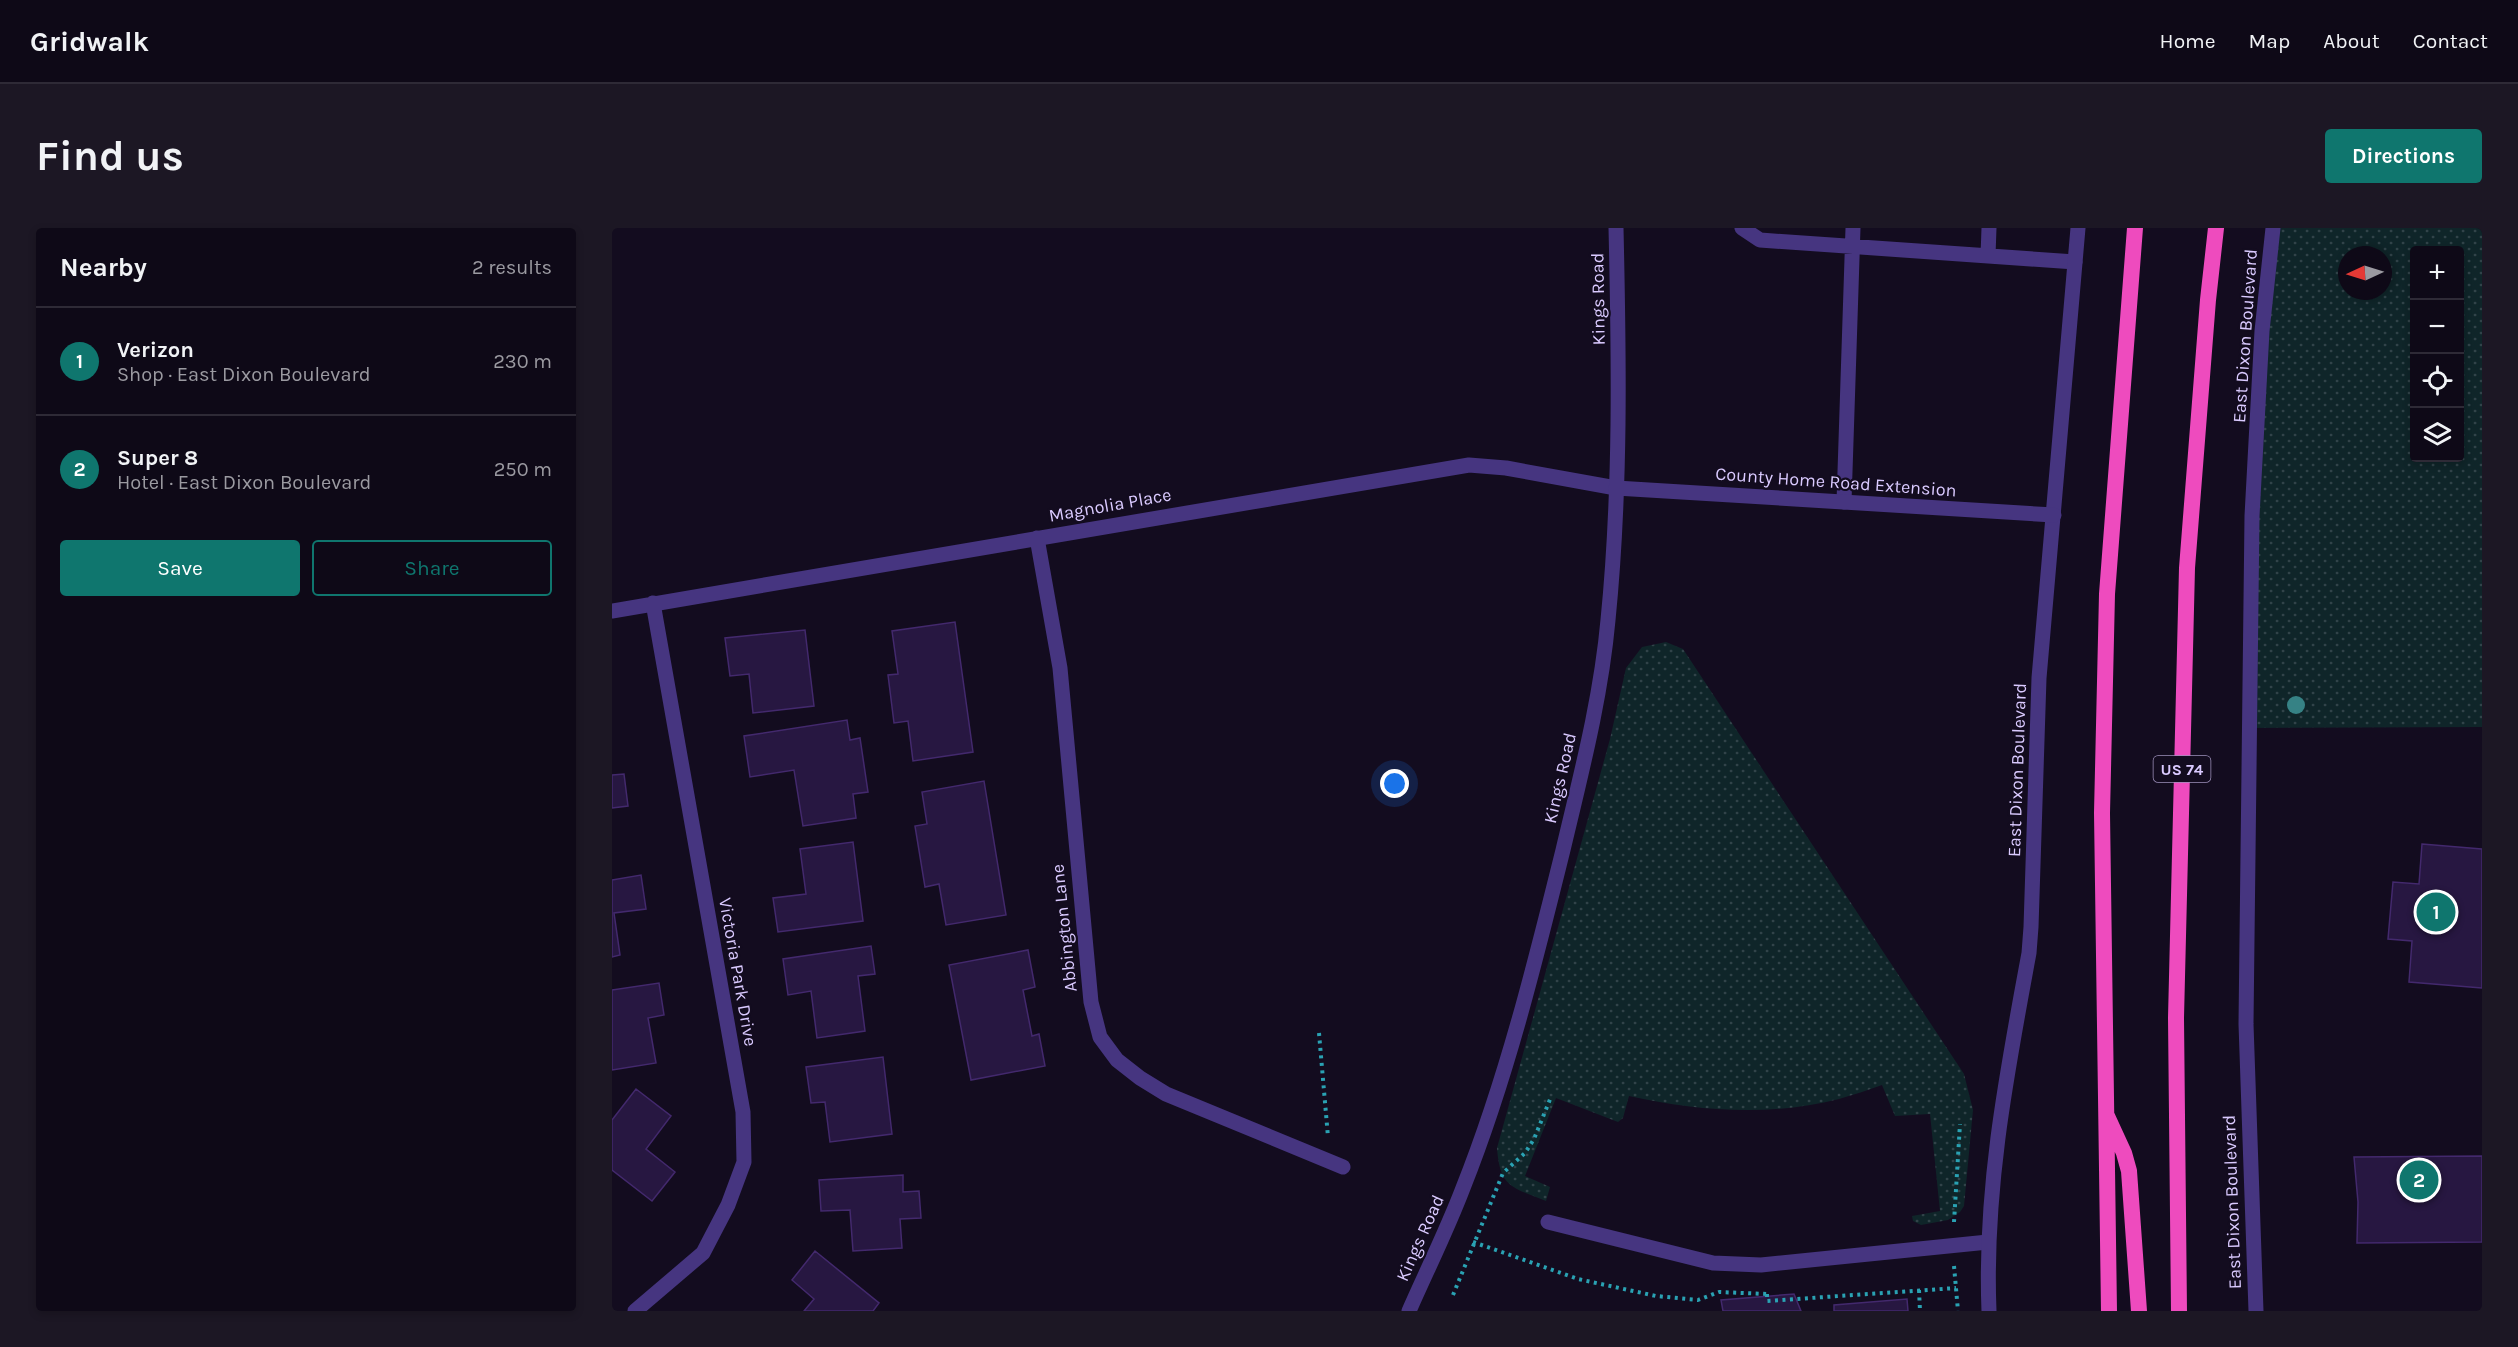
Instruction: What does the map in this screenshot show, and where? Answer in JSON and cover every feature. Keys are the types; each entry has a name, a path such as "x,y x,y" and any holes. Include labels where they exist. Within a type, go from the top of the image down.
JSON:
{"highway":[{"path":"2109,1311 2102,813 2107,594 2135,228"},
{"name":"East Dixon Boulevard","path":"2179,1311 2176,1018 2187,568 2208,300 2216,228"},
{"path":"2105,1113 2118,1138 2129,1171 2139,1311"}],"street":[{"name":"Kings Road","path":"1409,1311 1463,1188 1535,963 1578,789 1598,694 1608,620 1616,488 1618,338 1616,228"},
{"path":"1742,228 1760,240 2075,262"},
{"path":"1844,502 1853,228"},
{"path":"1988,256 1989,228"},
{"name":"East Dixon Boulevard","path":"1989,1311 1988,1242 1998,1126 2029,953 2040,678 2078,228"},
{"name":"East Dixon Boulevard","path":"2256,1311 2246,1023 2252,516 2262,331 2273,228"},
{"name":"Magnolia Place","path":"612,611 1469,465 1506,468 1616,488"},
{"name":"County Home Road Extension","path":"1616,488 2055,515"},
{"name":"Abbington Lane","path":"1036,537 1060,668 1091,1002 1100,1037 1117,1060 1166,1094 1336,1164"},
{"name":"Victoria Park Drive","path":"635,1311 703,1253 728,1205 744,1162 742,1112 653,603"},
{"path":"1548,1222 1713,1263 1733,1265 1761,1265 1988,1242"}],"path":[{"path":"1319,1033 1336,1164"},
{"path":"1453,1295 1503,1173 1525,1153 1534,1139 1551,1096"},
{"path":"1958,1311 1952,1245 1960,1124"},
{"path":"1473,1242 1578,1279 1656,1296 1698,1300 1719,1292 1767,1294"},
{"path":"1767,1301 1956,1288"},
{"path":"1919,1290 1920,1311"}],"green space":[{"path":"2273,228 2482,228 2482,727 2249,728"},
{"path":"1666,642 1683,649 1964,1074 1973,1110 1964,1206 1960,1212 1948,1220 1921,1225 1913,1221 1912,1216 1940,1211 1930,1114 1895,1116 1882,1085 1813,1105 1760,1110 1707,1108 1629,1096 1623,1118 1618,1122 1556,1098 1525,1176 1550,1187 1546,1201 1516,1189 1505,1179 1501,1171 1497,1148 1610,739 1626,668 1642,647"}],"building":[{"path":"955,622 973,752 913,761 908,721 894,723 888,675 898,674 892,631"},
{"path":"805,630 814,706 753,713 749,674 730,676 725,638"},
{"path":"847,720 850,740 860,738 868,792 853,794 856,818 803,826 794,770 750,777 744,736"},
{"path":"624,774 628,806 612,808 612,775"},
{"path":"984,781 1006,915 946,925 939,884 925,887 915,826 927,824 922,792"},
{"path":"853,842 863,921 778,932 773,898 806,894 800,849"},
{"path":"2422,844 2482,849 2482,988 2409,982 2412,941 2388,939 2393,882 2419,884"},
{"path":"641,875 646,909 614,913 620,955 612,957 612,880"},
{"path":"871,946 875,974 858,976 865,1031 817,1038 811,991 788,995 783,959"},
{"path":"1028,950 1035,987 1023,990 1032,1036 1039,1034 1045,1066 971,1080 949,965"},
{"path":"659,983 664,1015 648,1018 656,1063 612,1070 612,990"},
{"path":"883,1057 892,1134 830,1142 825,1102 811,1103 806,1067"},
{"path":"636,1089 671,1116 646,1149 675,1172 652,1201 612,1170 612,1120"},
{"path":"2482,1156 2482,1242 2357,1243 2358,1202 2354,1157"},
{"path":"903,1175 903,1192 919,1191 921,1218 900,1219 902,1248 853,1251 850,1210 821,1211 819,1180"},
{"path":"815,1251 879,1303 873,1311 804,1311 814,1299 792,1280"},
{"path":"1794,1294 1801,1311 1723,1311 1721,1300"},
{"path":"1907,1299 1908,1311 1834,1311 1834,1305"}],"place":[{"name":"Verizon","path":"2436,912"},
{"name":"Super 8","path":"2419,1180"}]}
